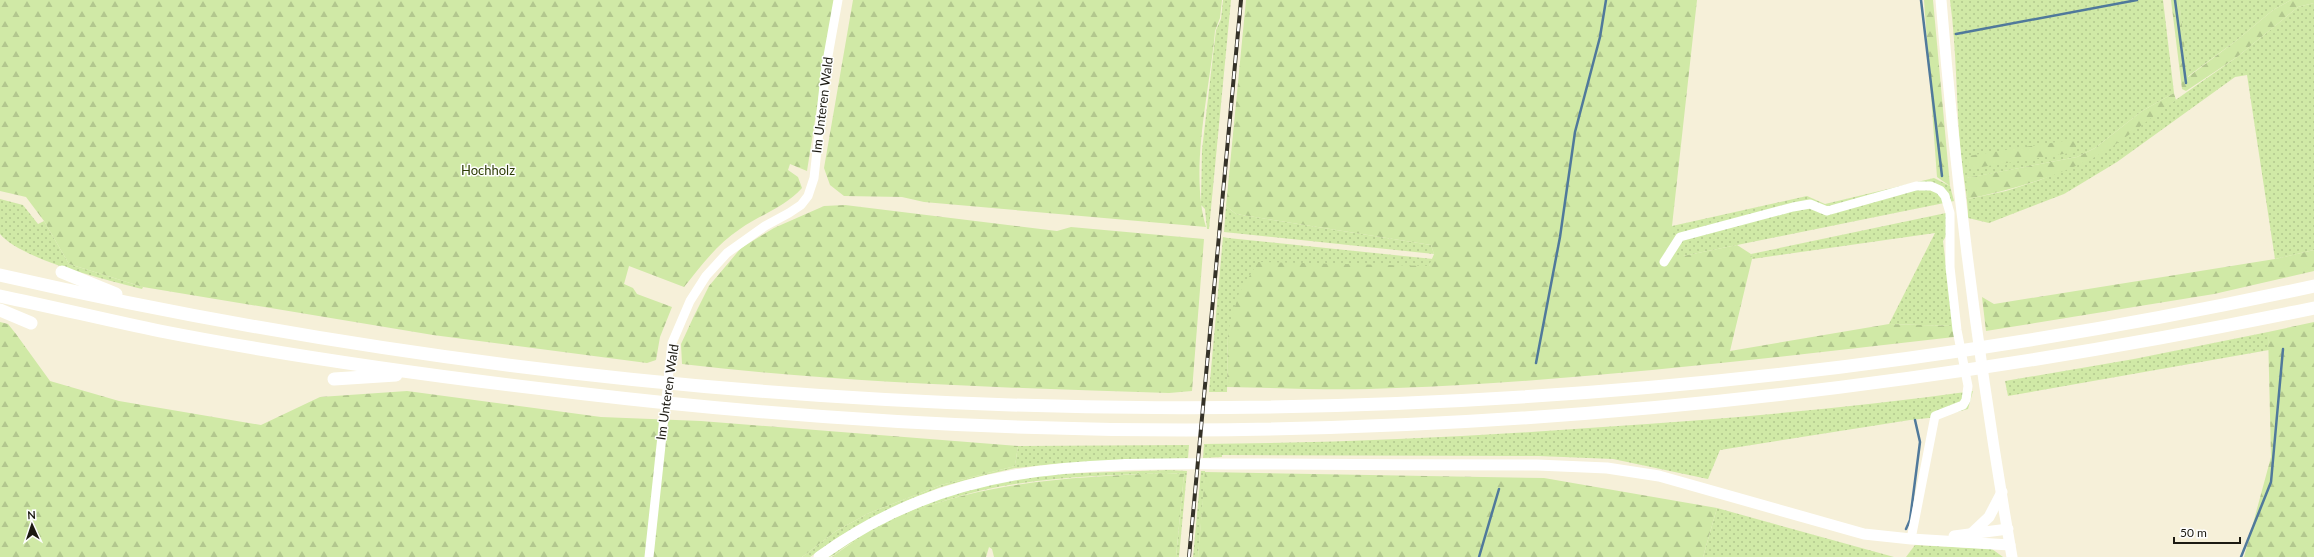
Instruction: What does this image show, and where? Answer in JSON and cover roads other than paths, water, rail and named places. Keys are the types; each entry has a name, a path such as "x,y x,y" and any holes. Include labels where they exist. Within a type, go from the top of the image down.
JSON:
{"highway":[{"path":"62,272 144,306"},
{"path":"0,275 144,306 265,328 425,354 680,384 913,402 1004,406 1187,408 1329,407 1594,393 1824,369 2002,344 2202,310 2314,286"},
{"path":"0,296 162,331 412,373 678,405 912,422 1185,430 1419,423 1648,408 1892,381 2006,365 2206,330 2314,308"},
{"path":"0,310 31,322"},
{"path":"334,379 412,373"}],"main road":[{"path":"1941,0 1955,158 1971,283 2012,557"},
{"path":"819,557 842,540 908,505 943,491 979,481 1016,473 1054,468 1181,464 1537,465 1607,468 1659,476 1864,534 1911,539 2010,544"},
{"path":"1972,534 1989,517 2002,492"},
{"path":"1932,540 2008,529"}],"street":[{"name":"Im Unteren Wald","path":"649,557 672,343 690,301 706,276 727,253 765,226 789,213 801,204 808,196 814,178 826,67 838,0"},
{"path":"1664,262 1680,237 1793,207 1810,204 1823,211 1827,211 1923,185 1940,190 1946,196 1950,213 1950,267 1957,330 1968,386 1967,395 1963,405 1935,416 1911,539"}],"waterway":[{"path":"1536,363 1560,237 1575,132 1600,37 1606,0"},
{"path":"1921,0 1942,176"},
{"path":"1956,34 2137,0"},
{"path":"2175,0 2186,83"},
{"path":"2241,557 2271,482 2283,349"},
{"path":"1906,529 1910,520 1920,442 1915,420"},
{"path":"1479,557 1499,489"}],"railway":[{"path":"1189,557 1241,0"}],"park label":[{"name":"Hochholz","path":"488,170"}]}
